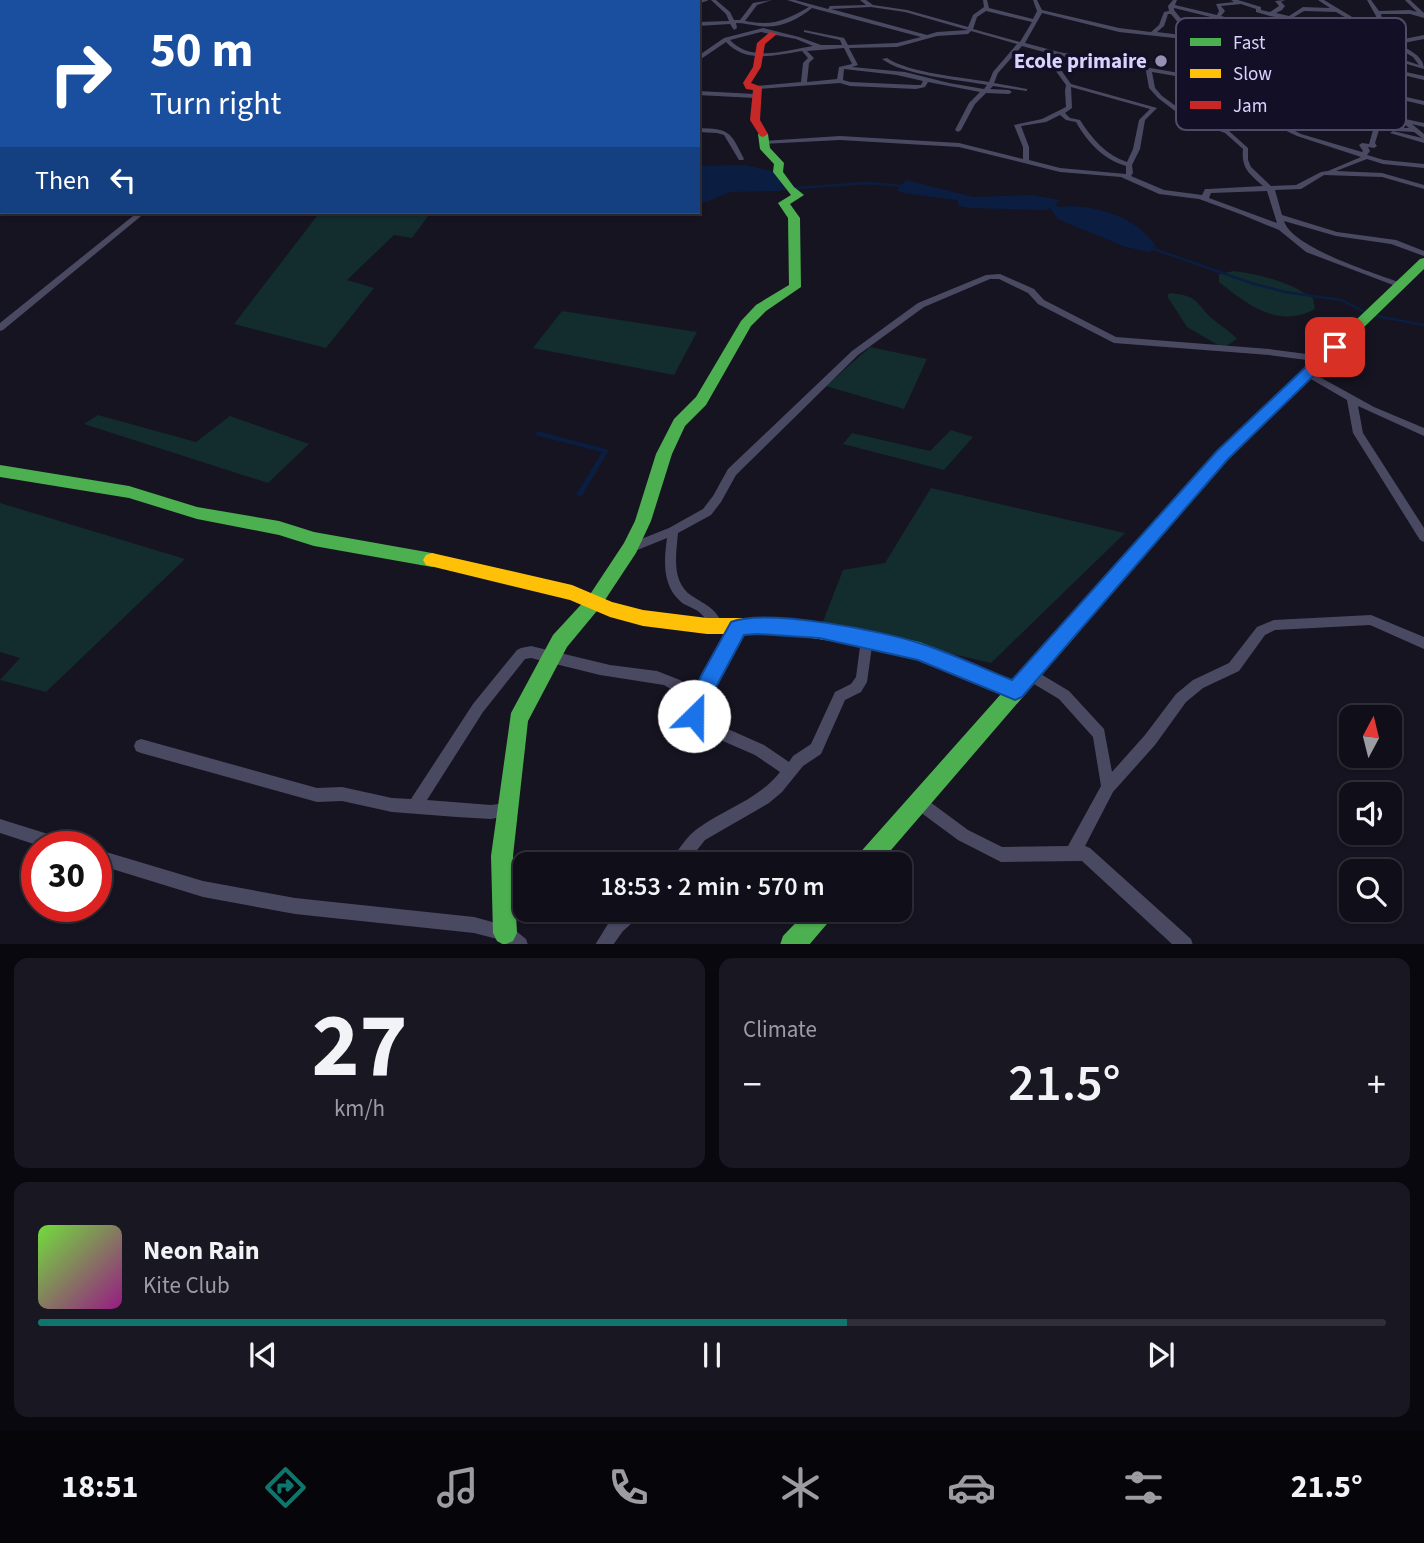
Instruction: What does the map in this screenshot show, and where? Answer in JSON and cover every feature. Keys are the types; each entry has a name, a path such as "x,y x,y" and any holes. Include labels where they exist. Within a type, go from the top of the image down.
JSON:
{"street":[{"path":"713,0 728,13 732,22 734,30 729,38"},
{"path":"744,18 755,4 770,0"},
{"path":"789,0 928,37"},
{"path":"862,0 872,6"},
{"path":"985,0 988,6 986,9"},
{"path":"1035,0 1040,11"},
{"path":"1233,0 1259,8 1258,11 1290,18 1303,9 1336,10"},
{"path":"1270,13 1280,9 1282,6 1278,2 1283,0"},
{"path":"1320,0 1350,18"},
{"path":"1369,0 1379,18"},
{"path":"1407,0 1423,15"},
{"path":"1217,17 1222,11 1218,5 1244,3"},
{"path":"700,57 710,47 729,38 766,30 812,8 895,6 1019,45 1176,76"},
{"path":"1154,32 1161,26 1166,13 1173,6 1206,18 1220,18"},
{"path":"972,31 975,16 986,9 1034,21"},
{"path":"958,130 972,103 990,86 996,71 1019,45 1040,11"},
{"path":"1040,11 1119,30 1176,36"},
{"path":"1377,13 1410,12 1423,15"},
{"path":"744,18 766,30 820,47"},
{"path":"700,24 732,22 744,18 814,27"},
{"path":"757,92 747,83 760,56 766,30"},
{"path":"806,31 842,39 855,65 841,68 840,80"},
{"path":"729,38 735,49 760,56 820,47 897,45 928,37 972,31"},
{"path":"952,33 1008,41"},
{"path":"1406,41 1424,37"},
{"path":"1410,40 1423,47 1415,55"},
{"path":"1406,50 1415,55 1424,69"},
{"path":"804,51 811,58 806,63 804,83"},
{"path":"1058,54 1053,63 1069,85 1154,108 1176,110"},
{"path":"885,59 903,68 990,86 1025,90"},
{"path":"1406,63 1424,69"},
{"path":"846,67 912,76 925,82 983,91 1009,92"},
{"path":"1149,71 1155,92 1176,109"},
{"path":"1406,74 1424,78"},
{"path":"700,93 757,92 804,83 840,80 850,84 916,87 923,86 925,82"},
{"path":"1026,161 1026,147 1017,125 1044,121 1061,113 1070,104 1067,93 1069,85"},
{"path":"505,933 501,863 518,720 550,657 576,619 594,601 630,548 643,521 664,454 679,424 703,398 750,319 761,308 795,287 794,218 784,202 799,195 790,189 778,172 779,163 765,149 765,138 756,126 757,92"},
{"path":"1406,100 1424,103"},
{"path":"1127,177 1130,173 1129,165 1135,156 1142,120 1154,108"},
{"path":"1061,113 1068,119 1078,121 1088,138 1116,162 1129,165"},
{"path":"1406,121 1424,125"},
{"path":"1406,122 1424,139"},
{"path":"1406,129 1416,130"},
{"path":"700,130 723,130 728,133 741,159"},
{"path":"1220,130 1235,137 1246,149 1245,160 1248,168 1271,190 1282,229"},
{"path":"1289,130 1383,162 1424,166"},
{"path":"1205,198 1208,191 1271,190 1304,186 1323,173 1365,156 1367,150 1362,145 1374,146 1375,130"},
{"path":"1387,130 1424,139"},
{"path":"763,143 840,138 959,145 1079,174 1127,177 1162,192 1205,198 1282,229 1309,250 1401,286"},
{"path":"1323,173 1382,175 1424,187"},
{"path":"0,328 140,214"},
{"path":"1280,217 1336,234 1393,242 1424,254"},
{"path":"876,852 921,804 1029,674 1223,455 1424,262"},
{"path":"630,548 673,531 707,512 732,472 855,354 921,305 989,277 1000,276 1031,291 1041,302 1114,340 1269,352 1322,359"},
{"path":"1307,373 1352,399 1424,432"},
{"path":"1352,399 1358,433 1424,537"},
{"path":"0,471 129,492 213,517 492,572 509,579 555,588 643,618 738,628 786,626 867,639 920,652 1015,691"},
{"path":"673,531 670,560 674,585 685,598 705,609 718,626"},
{"path":"1072,854 1108,787 1150,740 1181,698 1198,684 1234,667 1261,631 1274,625 1371,620 1424,643"},
{"path":"738,628 694,716 698,723 750,746 782,764 789,772"},
{"path":"687,852 700,835 764,798 798,761 819,744 840,696 859,685 867,639"},
{"path":"414,807 478,708 516,658 526,652 611,671 656,675 678,684 699,702"},
{"path":"1029,674 1064,695 1100,734 1108,787"},
{"path":"141,746 317,795 342,794 414,807 481,812 506,810"},
{"path":"921,804 963,835 1001,855 1081,852 1089,855 1185,944"},
{"path":"0,826 21,833"},
{"path":"112,861 204,889 295,906 474,925 505,933 520,944"},
{"path":"603,944 620,922"},
{"path":"792,944 813,922"}],"green space":[{"path":"318,214 430,214 412,238 394,235 347,280 374,288 326,348 234,324"},
{"path":"1234,271 1285,283 1313,298 1315,309 1301,315 1288,316 1264,312 1219,282 1219,274"},
{"path":"1170,293 1193,299 1237,339 1223,348 1187,327 1167,296"},
{"path":"562,311 697,332 674,375 533,348"},
{"path":"870,347 927,359 904,409 826,386"},
{"path":"98,415 196,442 230,416 309,444 268,483 84,424"},
{"path":"951,430 973,437 944,470 843,444 852,433 930,451"},
{"path":"931,488 1125,533 991,663 822,624 843,570 885,563"},
{"path":"0,503 185,559 46,692 0,680 20,658 0,652"}],"water":[{"path":"745,165 776,172 784,188 780,191 730,192 707,202 700,201 700,166"},
{"path":"906,180 973,197 1032,195 1059,200 1055,205 1060,207 1100,210 1139,228 1156,247 1149,252 1126,247 1058,219 1050,208 970,208 959,206 957,200 897,190"},
{"path":"538,431 609,450 582,496 576,495 602,452 535,435"}],"waterway":[{"path":"781,189 868,183 902,186"},
{"path":"1151,248 1251,283 1285,292 1341,300 1371,315 1424,325"}],"traffic: fast":[{"path":"505,933 502,856 518,720 560,641 595,601 630,548 643,521 664,454 679,423 701,401 746,324 761,308 795,287 794,218 784,203 799,195 790,189 778,172 779,163 765,149 763,134"},
{"path":"875,852 1221,457 1424,262"},
{"path":"0,471 129,492 197,513 279,528 314,539 432,560"},
{"path":"851,636 920,651 1015,691"},
{"path":"793,944 813,922"}],"traffic: slow":[{"path":"432,560 572,593 610,609 643,618 707,626 786,626 851,636"}],"traffic: jam":[{"path":"763,134 755,120 758,87 749,87 747,83 757,67 761,43 773,34"}],"place":[{"name":"Ecole primaire","path":"1161,61"}],"route":[{"path":"694,716 708,682 738,628 758,625 819,630 920,652 1015,691 1223,455 1335,347"}]}
